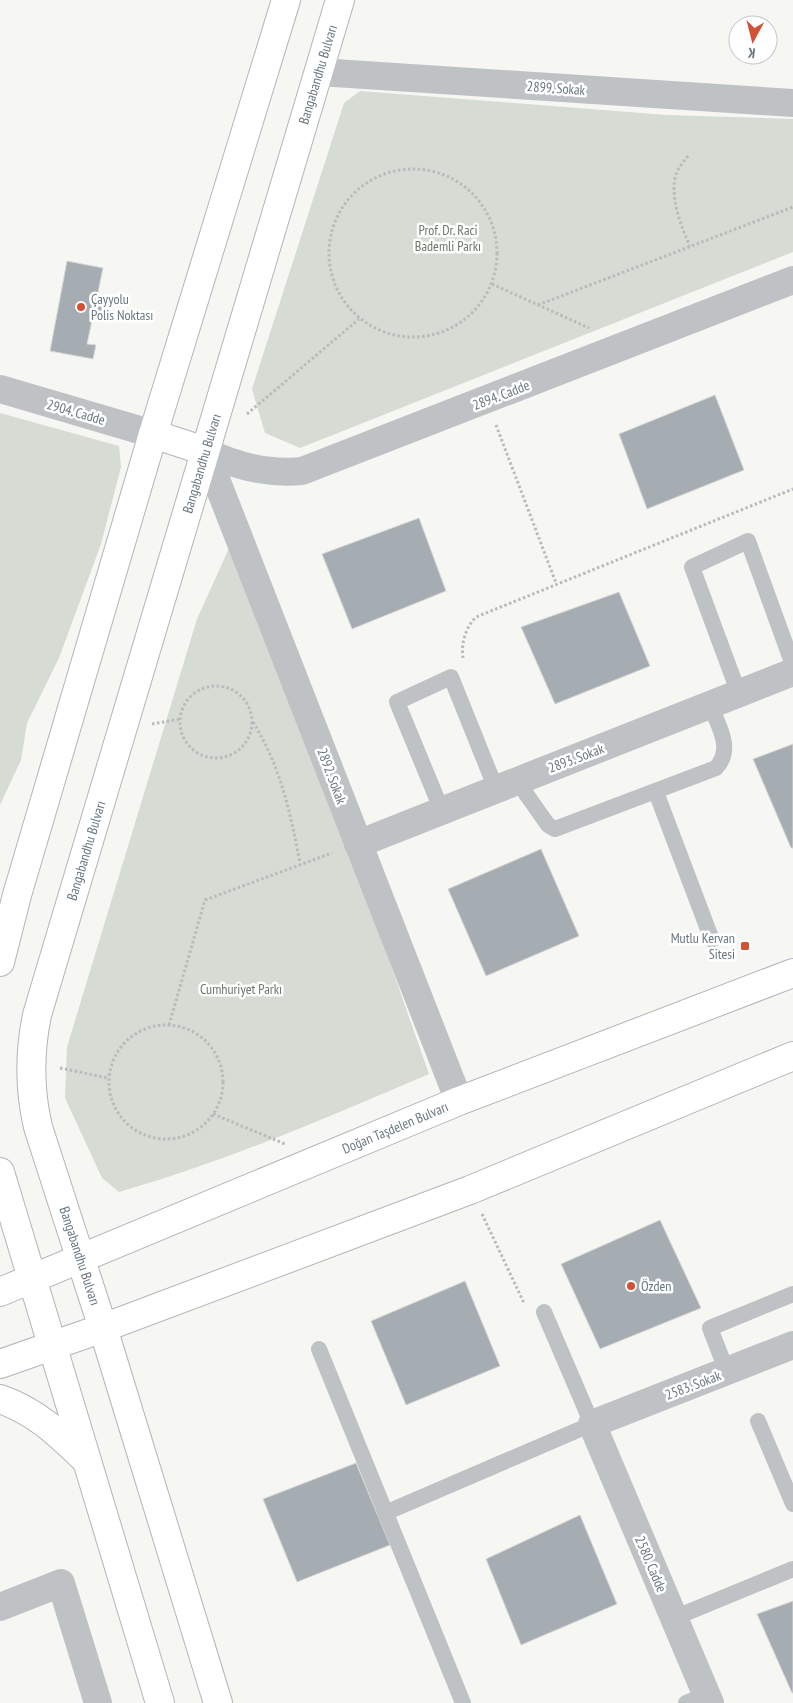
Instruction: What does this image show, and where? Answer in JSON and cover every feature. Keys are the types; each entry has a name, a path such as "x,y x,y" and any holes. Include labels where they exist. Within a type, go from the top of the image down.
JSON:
{"main road":[{"path":"0,962 9,902 286,0"},
{"name":"Bangabandhu Bulvarı","path":"218,1703 103,1328 38,1127 33,1106 30,1062 37,1015 340,0"},
{"path":"153,434 205,451"},
{"name":"Doğan Taşdelen Bulvarı","path":"0,1292 80,1256 318,1157 793,973"},
{"path":"0,1364 103,1328 470,1190 793,1056"},
{"path":"0,1172 160,1703"},
{"path":"0,1399 22,1407 44,1422 87,1461"}],"street":[{"name":"2899. Sokak","path":"319,72 793,103"},
{"name":"2894. Cadde","path":"205,451 256,468 288,472 302,470 487,401 793,280"},
{"name":"2904. Cadde","path":"0,389 153,434"},
{"name":"2892. Sokak","path":"205,451 459,1101"},
{"name":"2893. Sokak","path":"358,844 793,672"},
{"name":"2583. Sokak","path":"592,1424 793,1345"},
{"name":"2580. Cadde","path":"592,1424 674,1618 701,1700"},
{"path":"0,1607 60,1583 98,1703"}],"lane":[{"path":"739,694 692,567 748,542 793,665"},
{"path":"442,811 398,702 451,677 507,785 548,825 556,828 716,768 721,762 726,748 710,705"},
{"path":"656,792 712,940"},
{"path":"727,1372 710,1328 793,1294"},
{"path":"386,1513 592,1424 544,1312"},
{"path":"319,1349 463,1703"},
{"path":"758,1421 793,1504"},
{"path":"674,1618 793,1569"}],"path":[{"path":"688,156 676,174 675,197 678,222 690,246"},
{"path":"406,169 434,171 460,183 481,203 494,228 497,256 492,284 478,307 458,325 434,335 407,338 382,332 358,318 340,297 330,270 329,242 337,215 354,192 378,176 406,169"},
{"path":"538,305 793,207"},
{"path":"492,284 628,346"},
{"path":"242,419 358,318"},
{"path":"487,401 556,583"},
{"path":"451,677 467,671 462,648 468,626 476,617 556,583 793,489"},
{"path":"252,721 251,733 241,748 226,757 215,758 193,751 185,742 180,730 182,707 189,697 199,690 211,686 223,686 234,691 244,699 250,709 252,721 266,743 280,778 288,802 300,863"},
{"path":"169,1025 206,900 300,863 358,844"},
{"path":"169,1025 186,1028 201,1037 217,1057 223,1082 221,1099 213,1114 201,1128 184,1136 165,1140 147,1136 130,1128 118,1114 110,1097 108,1078 112,1061 135,1034 151,1027 169,1025"},
{"path":"30,1062 108,1078"},
{"path":"213,1114 318,1157"},
{"path":"470,1190 526,1307 544,1312"}],"green space":[{"name":"Prof. Dr. Raci Bademli Parkı","path":"360,91 666,115 793,119 793,252 300,448 265,433 252,389 344,103"},
{"path":"0,413 119,446 121,467 101,544 59,658 27,723 21,760 0,805"},
{"name":"Cumhuriyet Parkı","path":"231,544 335,806 429,1074 237,1153 119,1192 102,1178 65,1098 67,1047 197,619"}],"building":[{"name":"Çayyolu Polis Noktası","path":"67,261 103,268 97,297 106,299 102,318 93,316 87,344 96,345 93,359 50,351"},
{"path":"715,395 744,470 647,509 619,434"},
{"path":"419,518 446,591 352,629 322,554"},
{"path":"619,592 650,666 555,704 521,627"},
{"path":"793,744 793,848 791,848 753,759"},
{"path":"541,849 579,936 486,976 448,889"},
{"name":"Özden","path":"660,1220 701,1308 600,1349 561,1264"},
{"path":"465,1281 500,1366 406,1405 371,1321"},
{"path":"356,1463 390,1545 297,1582 263,1499"},
{"path":"580,1515 617,1604 521,1645 486,1559"},
{"path":"793,1601 793,1693 792,1693 757,1614"}],"place":[{"name":"Çayyolu Polis Noktası","path":"81,307"},
{"name":"Mutlu Kervan Sitesi","path":"745,946"},
{"name":"Özden","path":"631,1286"}]}
